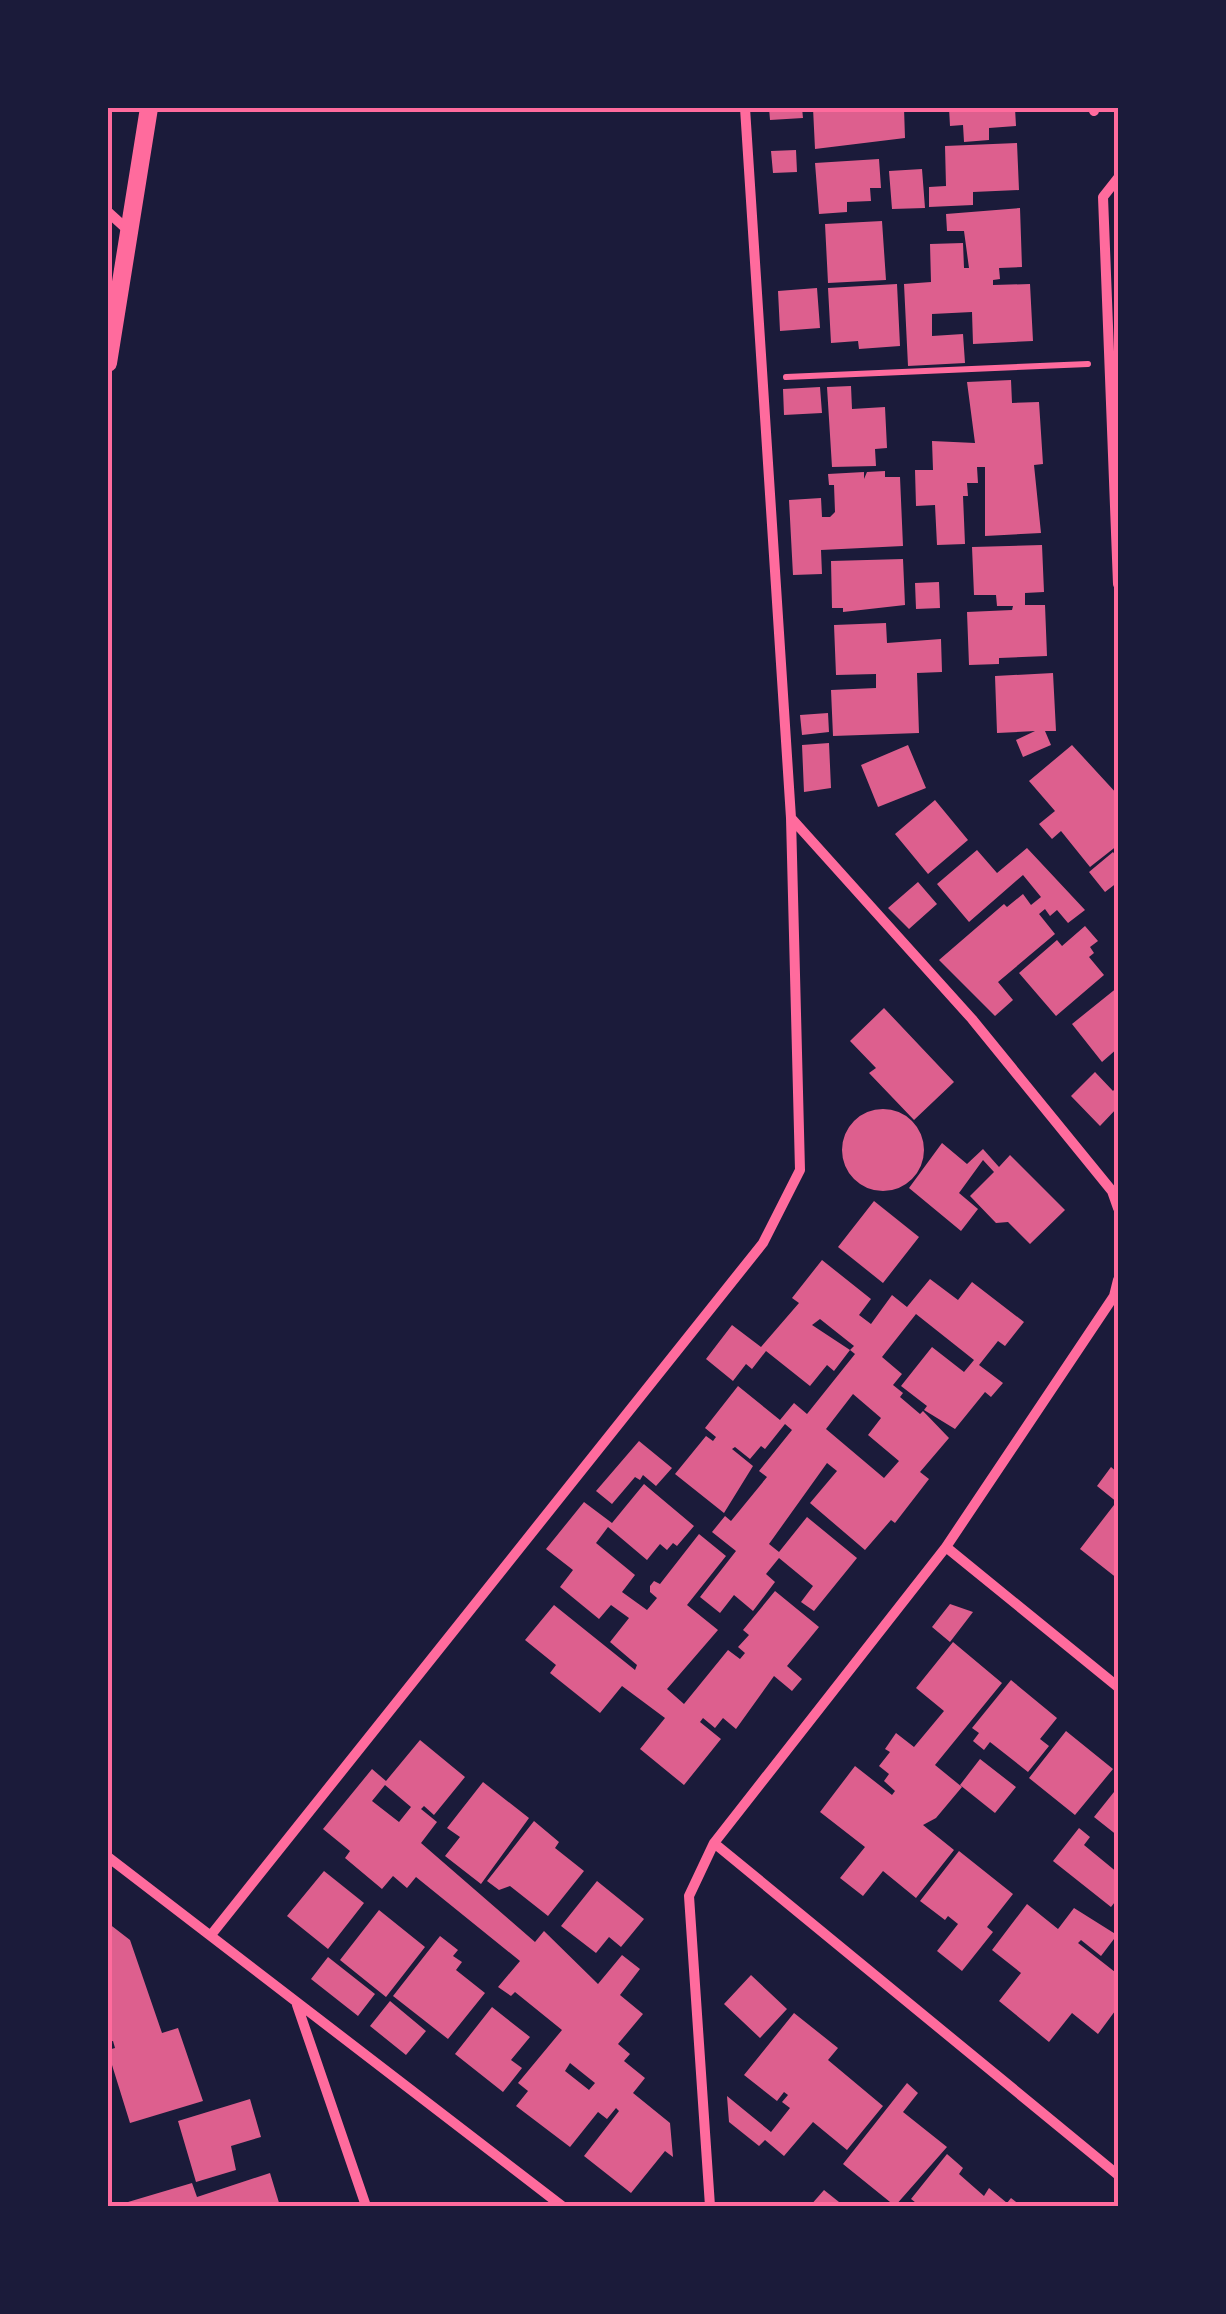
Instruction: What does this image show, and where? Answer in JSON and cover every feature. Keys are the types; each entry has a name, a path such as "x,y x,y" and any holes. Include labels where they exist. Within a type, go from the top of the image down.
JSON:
{"street":[{"path":"108,363 149,108"},
{"path":"211,1934 763,1243 800,1170 791,818 746,108"},
{"path":"1118,178 1103,197 1118,584"},
{"path":"108,212 131,233"},
{"path":"791,818 972,1019 1112,1191 1118,1208"},
{"path":"710,2206 690,1896 714,1843 946,1547 1114,1296 1118,1280"},
{"path":"946,1547 1118,1687"},
{"path":"714,1843 1118,2174"},
{"path":"108,1857 562,2206"},
{"path":"298,2005 366,2206"}],"path":[{"path":"764,378 1107,363"}],"building":[{"path":"769,108 802,108 803,118 770,120"},
{"path":"813,108 904,108 905,138 815,149"},
{"path":"949,108 1015,108 1016,126 989,128 989,140 964,142 963,125 950,126"},
{"path":"1017,143 1019,190 973,192 973,205 929,207 929,187 946,186 945,146"},
{"path":"796,150 797,172 773,173 771,151"},
{"path":"879,159 881,188 870,188 871,201 847,202 847,212 819,214 815,163"},
{"path":"922,169 925,208 892,209 889,171"},
{"path":"1020,208 1022,267 999,268 1000,279 993,280 993,285 1030,284 1033,341 973,344 972,312 932,314 932,336 963,334 965,363 908,366 904,284 931,282 930,244 963,243 964,268 969,268 964,231 947,231 946,214"},
{"path":"882,221 886,280 828,283 825,224"},
{"path":"897,284 900,346 859,349 858,341 831,343 828,288"},
{"path":"817,288 820,328 780,331 778,291"},
{"path":"1011,380 1012,403 1039,402 1043,464 1034,465 1041,533 985,536 985,467 977,467 978,483 967,483 968,496 963,496 965,544 937,545 935,505 916,506 915,470 933,470 932,441 975,443 967,382"},
{"path":"851,386 852,409 885,407 887,448 875,449 876,466 832,467 827,387"},
{"path":"820,387 822,413 784,415 783,389"},
{"path":"885,471 885,477 900,477 903,546 821,550 822,574 793,575 789,500 821,498 822,517 830,517 835,512 834,485 829,485 828,474 864,472 864,479 867,472"},
{"path":"1042,545 1044,592 1025,593 1025,605 1045,605 1047,656 999,658 999,664 969,665 967,612 1012,610 1013,606 997,606 996,595 974,595 972,547"},
{"path":"903,559 905,605 843,612 843,608 832,608 831,561"},
{"path":"939,582 940,608 916,609 915,583"},
{"path":"886,623 887,643 941,639 942,672 917,673 919,733 833,736 831,690 876,688 876,674 836,675 834,625"},
{"path":"1053,673 1056,731 1045,731 1051,745 1023,757 1016,740 1035,731 997,733 995,676"},
{"path":"828,713 829,732 802,735 800,715"},
{"path":"829,743 831,788 804,792 802,745"},
{"path":"908,745 926,788 878,807 861,765"},
{"path":"1072,745 1118,795 1118,845 1090,867 1061,831 1052,839 1039,824 1055,811 1029,781"},
{"path":"935,800 968,840 928,874 895,834"},
{"path":"1027,848 1085,910 1068,923 1057,910 1050,916 1045,909 1039,914 1055,934 998,982 1013,1000 995,1016 939,960 1004,904 1007,907 1023,894 1031,905 1041,897 1023,875 969,922 937,884 977,850 997,873"},
{"path":"1113,852 1118,859 1118,882 1105,892 1089,872"},
{"path":"918,882 937,904 909,929 888,908"},
{"path":"1085,926 1098,941 1090,947 1094,953 1089,957 1104,975 1056,1016 1019,973 1057,940 1062,946"},
{"path":"1118,987 1118,1048 1102,1062 1072,1024"},
{"path":"884,1008 954,1082 914,1120 869,1073 876,1068 850,1041"},
{"path":"1095,1072 1113,1091 1118,1085 1118,1107 1100,1126 1071,1096"},
{"path":"875,1109 891,1109 917,1127 924,1150 921,1166 912,1179 891,1191 875,1191 849,1173 842,1158 842,1142 860,1116"},
{"path":"942,1143 967,1164 983,1149 999,1167 1010,1155 1065,1210 1030,1244 1008,1222 996,1223 970,1196 994,1172 983,1160 959,1193 978,1209 961,1231 909,1188"},
{"path":"874,1201 919,1237 883,1283 838,1247"},
{"path":"822,1260 871,1299 859,1315 871,1324 892,1295 907,1307 930,1279 958,1300 972,1282 1024,1322 1005,1346 998,1341 979,1365 1003,1383 991,1397 985,1392 955,1429 924,1410 927,1406 901,1386 932,1347 964,1372 974,1360 916,1314 882,1357 902,1374 893,1385 903,1393 900,1397 920,1414 923,1411 949,1438 920,1472 929,1479 895,1523 891,1520 865,1550 810,1503 837,1471 827,1463 769,1544 779,1552 807,1517 857,1558 814,1611 801,1602 813,1586 779,1558 766,1574 775,1582 753,1611 734,1595 720,1613 700,1597 736,1551 712,1532 725,1516 731,1521 767,1477 759,1471 792,1430 785,1424 765,1449 761,1446 750,1459 735,1447 732,1449 753,1466 724,1513 675,1474 706,1436 713,1441 716,1437 705,1428 738,1386 780,1420 794,1403 807,1414 855,1354 850,1350 834,1371 827,1365 810,1386 766,1351 752,1369 746,1364 733,1381 706,1359 732,1325 761,1347 799,1303 792,1298","holes":["820,1319 854,1346 850,1350 812,1325","853,1394 881,1418 868,1435 899,1461 884,1478 826,1429"]},
{"path":"639,1441 672,1468 656,1486 643,1475 640,1480 635,1477 612,1504 596,1491"},
{"path":"1111,1467 1118,1473 1118,1503 1097,1486"},
{"path":"644,1484 694,1526 677,1546 673,1543 667,1550 660,1544 647,1560 608,1527 596,1543 635,1575 622,1592 647,1610 657,1598 650,1592 650,1586 654,1581 660,1584 699,1534 726,1556 687,1605 718,1630 667,1689 684,1704 728,1650 740,1659 745,1653 738,1647 749,1635 743,1630 775,1591 819,1627 787,1666 802,1679 792,1691 774,1676 736,1729 723,1718 715,1728 703,1718 700,1722 721,1739 684,1785 640,1749 665,1718 622,1686 600,1713 550,1673 556,1665 525,1640 554,1605 635,1670 637,1665 610,1642 629,1618 611,1605 599,1619 560,1587 573,1570 546,1549 584,1502 612,1523"},
{"path":"1114,1505 1118,1509 1118,1579 1080,1549"},
{"path":"950,1604 973,1612 950,1642 932,1627"},
{"path":"953,1642 1002,1683 935,1765 962,1787 936,1818 923,1825 954,1850 916,1898 883,1871 863,1896 840,1878 865,1847 820,1812 855,1766 892,1795 895,1791 884,1781 889,1774 879,1766 890,1752 885,1749 896,1733 914,1747 944,1711 916,1688"},
{"path":"1011,1680 1057,1718 1040,1739 1049,1746 1028,1772 990,1742 984,1750 973,1741 979,1733 972,1728"},
{"path":"1066,1731 1113,1769 1075,1815 1029,1778"},
{"path":"420,1740 465,1777 434,1815 424,1806 421,1809 437,1822 421,1843 535,1942 544,1931 598,1984 622,1955 640,1969 620,1995 643,2014 618,2044 630,2054 624,2061 645,2078 633,2093 670,2123 673,2157 665,2151 631,2193 584,2156 619,2111 616,2108 607,2119 598,2112 570,2147 516,2106 528,2091 518,2083 562,2030 515,1992 511,1996 498,1987 520,1961 416,1877 407,1888 393,1876 382,1889 345,1858 350,1851 323,1829 372,1769 386,1781","holes":["385,1785 411,1807 399,1822 372,1801","570,2063 595,2083 589,2090 565,2071"]},
{"path":"980,1759 1016,1787 995,1813 960,1785"},
{"path":"483,1782 529,1818 481,1884 445,1856 460,1837 447,1828"},
{"path":"1118,1787 1118,1836 1094,1817"},
{"path":"534,1821 559,1842 555,1848 584,1871 548,1916 510,1886 499,1890 487,1881"},
{"path":"1079,1828 1090,1837 1084,1845 1118,1873 1118,1898 1111,1907 1053,1861"},
{"path":"959,1851 1013,1894 987,1927 993,1932 962,1971 937,1951 958,1924 948,1916 945,1920 920,1901"},
{"path":"324,1871 364,1903 328,1949 287,1916"},
{"path":"597,1881 644,1919 621,1947 609,1937 596,1953 561,1926"},
{"path":"1027,1904 1058,1929 1074,1908 1117,1935 1101,1956 1081,1940 1078,1943 1115,1972 1118,1968 1118,2007 1098,2034 1072,2013 1049,2042 999,2001 1021,1973 992,1950"},
{"path":"379,1910 425,1947 386,1997 340,1960"},
{"path":"108,1923 130,1940 162,2033 178,2028 203,2101 130,2123 112,2065 108,2066 108,2050 115,2048 113,2041 108,2042"},
{"path":"440,1936 458,1950 453,1956 462,1962 456,1970 485,1993 448,2039 393,1996"},
{"path":"328,1957 375,1994 358,2016 311,1979"},
{"path":"751,1975 787,2009 760,2038 724,2004"},
{"path":"390,2001 426,2031 406,2055 370,2026"},
{"path":"492,2007 530,2037 511,2060 522,2068 503,2092 455,2054"},
{"path":"794,2013 838,2048 828,2060 883,2106 847,2150 813,2122 784,2156 765,2140 759,2146 729,2122 727,2096 771,2132 790,2108 782,2102 788,2095 784,2092 777,2101 744,2075"},
{"path":"907,2083 918,2093 903,2112 947,2147 895,2206 843,2164"},
{"path":"250,2099 261,2137 231,2146 236,2170 196,2182 178,2121"},
{"path":"947,2154 963,2168 959,2174 984,2196 989,2188 1007,2203 1011,2198 1021,2206 920,2206 911,2199"},
{"path":"270,2173 280,2206 129,2206 128,2202 192,2183 197,2197"},
{"path":"824,2190 844,2206 810,2206"}]}
